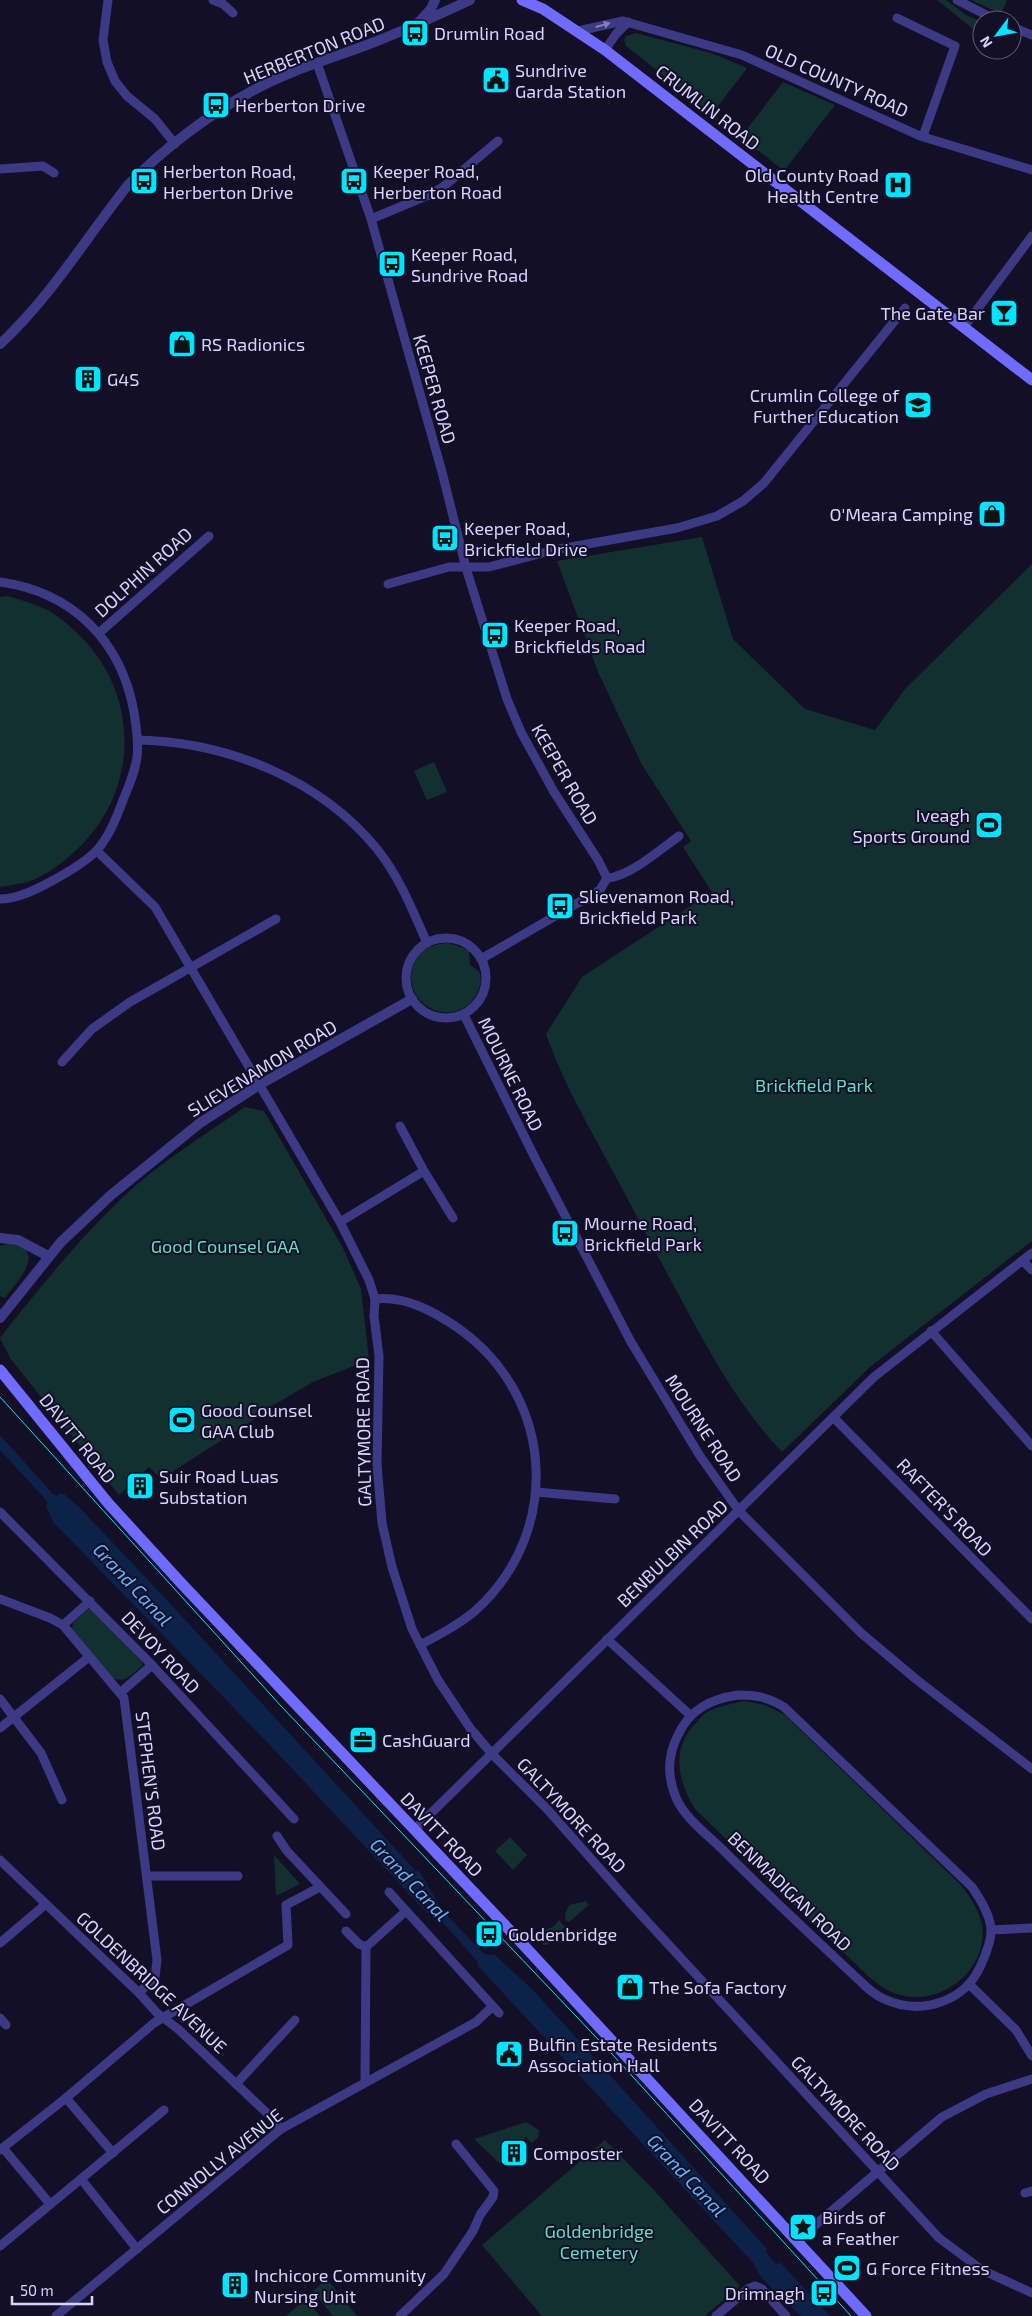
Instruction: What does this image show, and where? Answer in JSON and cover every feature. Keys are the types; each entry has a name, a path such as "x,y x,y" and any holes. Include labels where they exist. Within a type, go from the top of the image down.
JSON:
{"main road":[{"name":"CRUMLIN ROAD","path":"522,0 542,4 605,50 1032,380"},
{"name":"DAVITT ROAD","path":"0,1370 120,1515 596,2022 866,2316"}],"street":[{"path":"108,0 103,40 107,62 115,81 127,96 155,120 175,144"},
{"path":"213,0 223,4 234,14"},
{"path":"414,26 431,9 435,0"},
{"name":"HERBERTON ROAD","path":"0,344 20,326 41,301 128,185 143,169 175,144 253,90 414,26 470,0"},
{"path":"957,0 976,10"},
{"path":"897,18 955,46 923,136"},
{"name":"OLD COUNTY ROAD","path":"578,30 613,22 628,22 742,55 923,136 1032,170"},
{"path":"605,50 616,34 628,22"},
{"name":"KEEPER ROAD","path":"317,63 371,218 442,472 466,568 494,663 521,732 554,792 598,860 607,878"},
{"path":"371,218 424,197 443,187 498,142"},
{"path":"0,169 43,166 54,173"},
{"path":"964,327 1030,242"},
{"path":"388,584 449,567 488,567 554,550 706,521 743,501 764,483 905,308"},
{"name":"DOLPHIN ROAD","path":"99,633 208,536"},
{"name":"DOLPHIN ROAD","path":"0,582 17,584 54,598 77,612 99,633 120,665 132,702 138,740 134,775 116,817 97,850 60,877 33,890 0,898"},
{"path":"138,740 188,744 243,758 293,781 330,806 357,828 377,849 395,876 427,943"},
{"path":"481,959 600,890 607,878 619,876 626,872 679,836"},
{"name":"GALTYMORE ROAD","path":"97,850 155,907 340,1222 362,1265 374,1299 379,1364 377,1464 382,1524 392,1567 408,1616 420,1645 454,1705 492,1754 547,1808 643,1917 939,2238 995,2277 1032,2293"},
{"path":"62,1062 92,1029 130,1002 276,919"},
{"path":"444,938 453,939 470,946 481,959 486,977 483,995 472,1010 464,1015 447,1019 439,1018 423,1012 412,999 406,981 406,972 413,955 427,943 444,938"},
{"name":"SLIEVENAMON ROAD","path":"0,1318 48,1256 111,1195 200,1123 258,1085 412,999"},
{"name":"MOURNE ROAD","path":"464,1015 534,1156 631,1342 700,1456 739,1511 861,1633 917,1680 1032,1769"},
{"path":"400,1126 424,1172 453,1218"},
{"path":"340,1222 424,1172"},
{"path":"0,1238 18,1240 48,1256"},
{"name":"BENBULBIN ROAD","path":"414,1830 874,1377 1032,1253"},
{"path":"1023,1261 1032,1270"},
{"path":"374,1299 394,1298 422,1307 463,1332 492,1357 505,1374 521,1401 531,1426 536,1471 536,1492 528,1531 519,1554 502,1580 484,1602 463,1621 420,1645"},
{"path":"931,1331 1032,1446"},
{"name":"RAFTER'S ROAD","path":"834,1418 1032,1619"},
{"path":"536,1492 615,1499"},
{"name":"DEVOY ROAD","path":"0,1512 152,1665 294,1819"},
{"path":"0,1599 50,1618 63,1625 90,1601"},
{"name":"STEPHEN'S ROAD","path":"63,1625 124,1698 157,1969 155,1977 139,1993"},
{"path":"607,1639 690,1715"},
{"path":"0,1728 89,1657"},
{"name":"STEPHEN'S ROAD","path":"120,1693 152,1665"},
{"name":"BENMADIGAN ROAD","path":"753,1695 770,1698 784,1707 960,1874 980,1898 989,1917 991,1930 984,1959 969,1984 946,2001 936,2005 913,2006 883,1999 860,1981 730,1857 682,1808 672,1784 668,1760 672,1746 690,1715 706,1704 722,1697 753,1695"},
{"path":"0,1699 41,1753 62,1800"},
{"path":"277,1836 320,1887 346,1914"},
{"name":"GOLDENBRIDGE AVENUE","path":"0,1860 281,2129"},
{"name":"STEPHEN'S ROAD","path":"147,1876 238,1876"},
{"path":"50,2204 1,2149 66,2098 154,2023 288,1945 286,1905 320,1887"},
{"path":"366,2081 366,1947 406,1911 389,1892"},
{"path":"0,1942 46,1904"},
{"name":"CONNOLLY AVENUE","path":"56,2316 281,2129 496,2010 406,1911"},
{"path":"991,1930 1032,1928"},
{"path":"346,1931 358,1944 366,1947"},
{"path":"969,1984 1016,2030 1032,2056"},
{"path":"0,2018 6,2025"},
{"path":"236,2084 295,2020"},
{"path":"807,2232 877,2170 949,2113 986,2094 1032,2078"},
{"path":"66,2098 112,2153"},
{"path":"0,2246 164,2110"},
{"path":"400,2316 444,2274 493,2197 494,2191 456,2144"},
{"path":"81,2179 137,2249"},
{"path":"716,2316 748,2289 755,2286 762,2289 786,2316"}],"green space":[{"path":"937,0 946,0 972,18 972,28"},
{"path":"971,0 1007,0 1003,10 992,10"},
{"path":"636,33 711,53 747,68 712,114 626,46 624,40 626,36"},
{"path":"783,82 835,105 784,171 741,137"},
{"name":"Brickfield Park","path":"702,537 733,639 805,709 875,730 905,689 1032,564 1032,1241 871,1366 782,1452 753,1418 727,1380 704,1341 578,1107 546,1034 582,977 712,892 683,847 691,841 642,765 598,672 557,561"},
{"path":"7,596 48,611 81,637 99,659 113,684 121,710 125,737 123,764 116,791 104,816 87,839 62,862 40,877 0,887 0,597"},
{"path":"434,762 447,792 427,800 414,771"},
{"path":"448,943 469,951 470,964 477,970 481,978 475,997 465,1007 454,1012 441,1012 430,1008 420,1000 414,990 411,978 414,964 423,951 432,946"},
{"name":"Good Counsel GAA","path":"245,1107 264,1111 343,1248 361,1289 369,1360 313,1382 260,1413 261,1415 161,1479 149,1467 119,1495 10,1358 0,1338 73,1249 120,1200 165,1162"},
{"path":"10,1243 21,1247 27,1252 29,1259 27,1267 5,1298 0,1296 0,1246"},
{"path":"92,1608 142,1662 142,1666 128,1678 120,1680 111,1677 72,1629 73,1623 88,1609"},
{"path":"744,1701 765,1705 785,1715 961,1885 979,1914 982,1925 982,1942 978,1957 969,1971 958,1982 929,1996 913,1997 893,1993 882,1986 868,1976 696,1810 685,1790 680,1768 682,1746 686,1735 705,1713"},
{"path":"510,1837 527,1855 513,1870 495,1851"},
{"path":"274,1855 300,1884 276,1896"},
{"path":"586,1901 589,1905 569,1922 566,1921 565,1914 569,1905"},
{"path":"559,1920 565,1927 547,1945 543,1945 539,1938 546,1929 553,1927"},
{"path":"526,2122 539,2130 538,2138 531,2143 525,2136 525,2139 499,2163 474,2139"},
{"name":"Goldenbridge Cemetery","path":"605,2140 652,2188 740,2286 705,2316 542,2316 482,2245"},
{"path":"327,2279 357,2316 333,2316 313,2291"},
{"path":"306,2299 320,2316 286,2316"}],"water":[{"name":"Grand Canal","path":"0,1435 53,1494 58,1496 60,1493 64,1494 80,1508 166,1599 415,1870 420,1872 442,1910 484,1954 495,1955 534,1991 767,2249 766,2252 776,2264 781,2263 830,2316 801,2316 768,2285 754,2264 478,1966 477,1961 437,1916 427,1913 267,1742 53,1522 46,1506 48,1504 46,1500 0,1450"}],"tram line":[{"path":"0,1397 281,1706 612,2054 851,2316"}],"place":[{"name":"Drumlin Road","path":"415,33"},
{"name":"Sundrive Garda Station","path":"496,80"},
{"name":"Herberton Drive","path":"216,105"},
{"name":"Herberton Road, Herberton Drive","path":"144,181"},
{"name":"Keeper Road, Herberton Road","path":"354,181"},
{"name":"Old County Road Health Centre","path":"898,185"},
{"name":"Keeper Road, Sundrive Road","path":"392,264"},
{"name":"The Gate Bar","path":"1004,313"},
{"name":"RS Radionics","path":"182,344"},
{"name":"G4S","path":"88,379"},
{"name":"Crumlin College of Further Education","path":"918,405"},
{"name":"O'Meara Camping","path":"992,514"},
{"name":"Keeper Road, Brickfield Drive","path":"445,538"},
{"name":"Keeper Road, Brickfields Road","path":"495,635"},
{"name":"Iveagh Sports Ground","path":"989,825"},
{"name":"Slievenamon Road, Brickfield Park","path":"560,906"},
{"name":"Mourne Road, Brickfield Park","path":"565,1233"},
{"name":"Good Counsel GAA Club","path":"182,1420"},
{"name":"Suir Road Luas Substation","path":"140,1486"},
{"name":"CashGuard","path":"363,1740"},
{"name":"Goldenbridge","path":"489,1934"},
{"name":"The Sofa Factory","path":"630,1987"},
{"name":"Bulfin Estate Residents Association Hall","path":"509,2054"},
{"name":"Composter","path":"514,2153"},
{"name":"Birds of a Feather","path":"803,2227"},
{"name":"G Force Fitness","path":"847,2268"},
{"name":"Inchicore Community Nursing Unit","path":"235,2285"},
{"name":"Drimnagh","path":"824,2293"}]}
